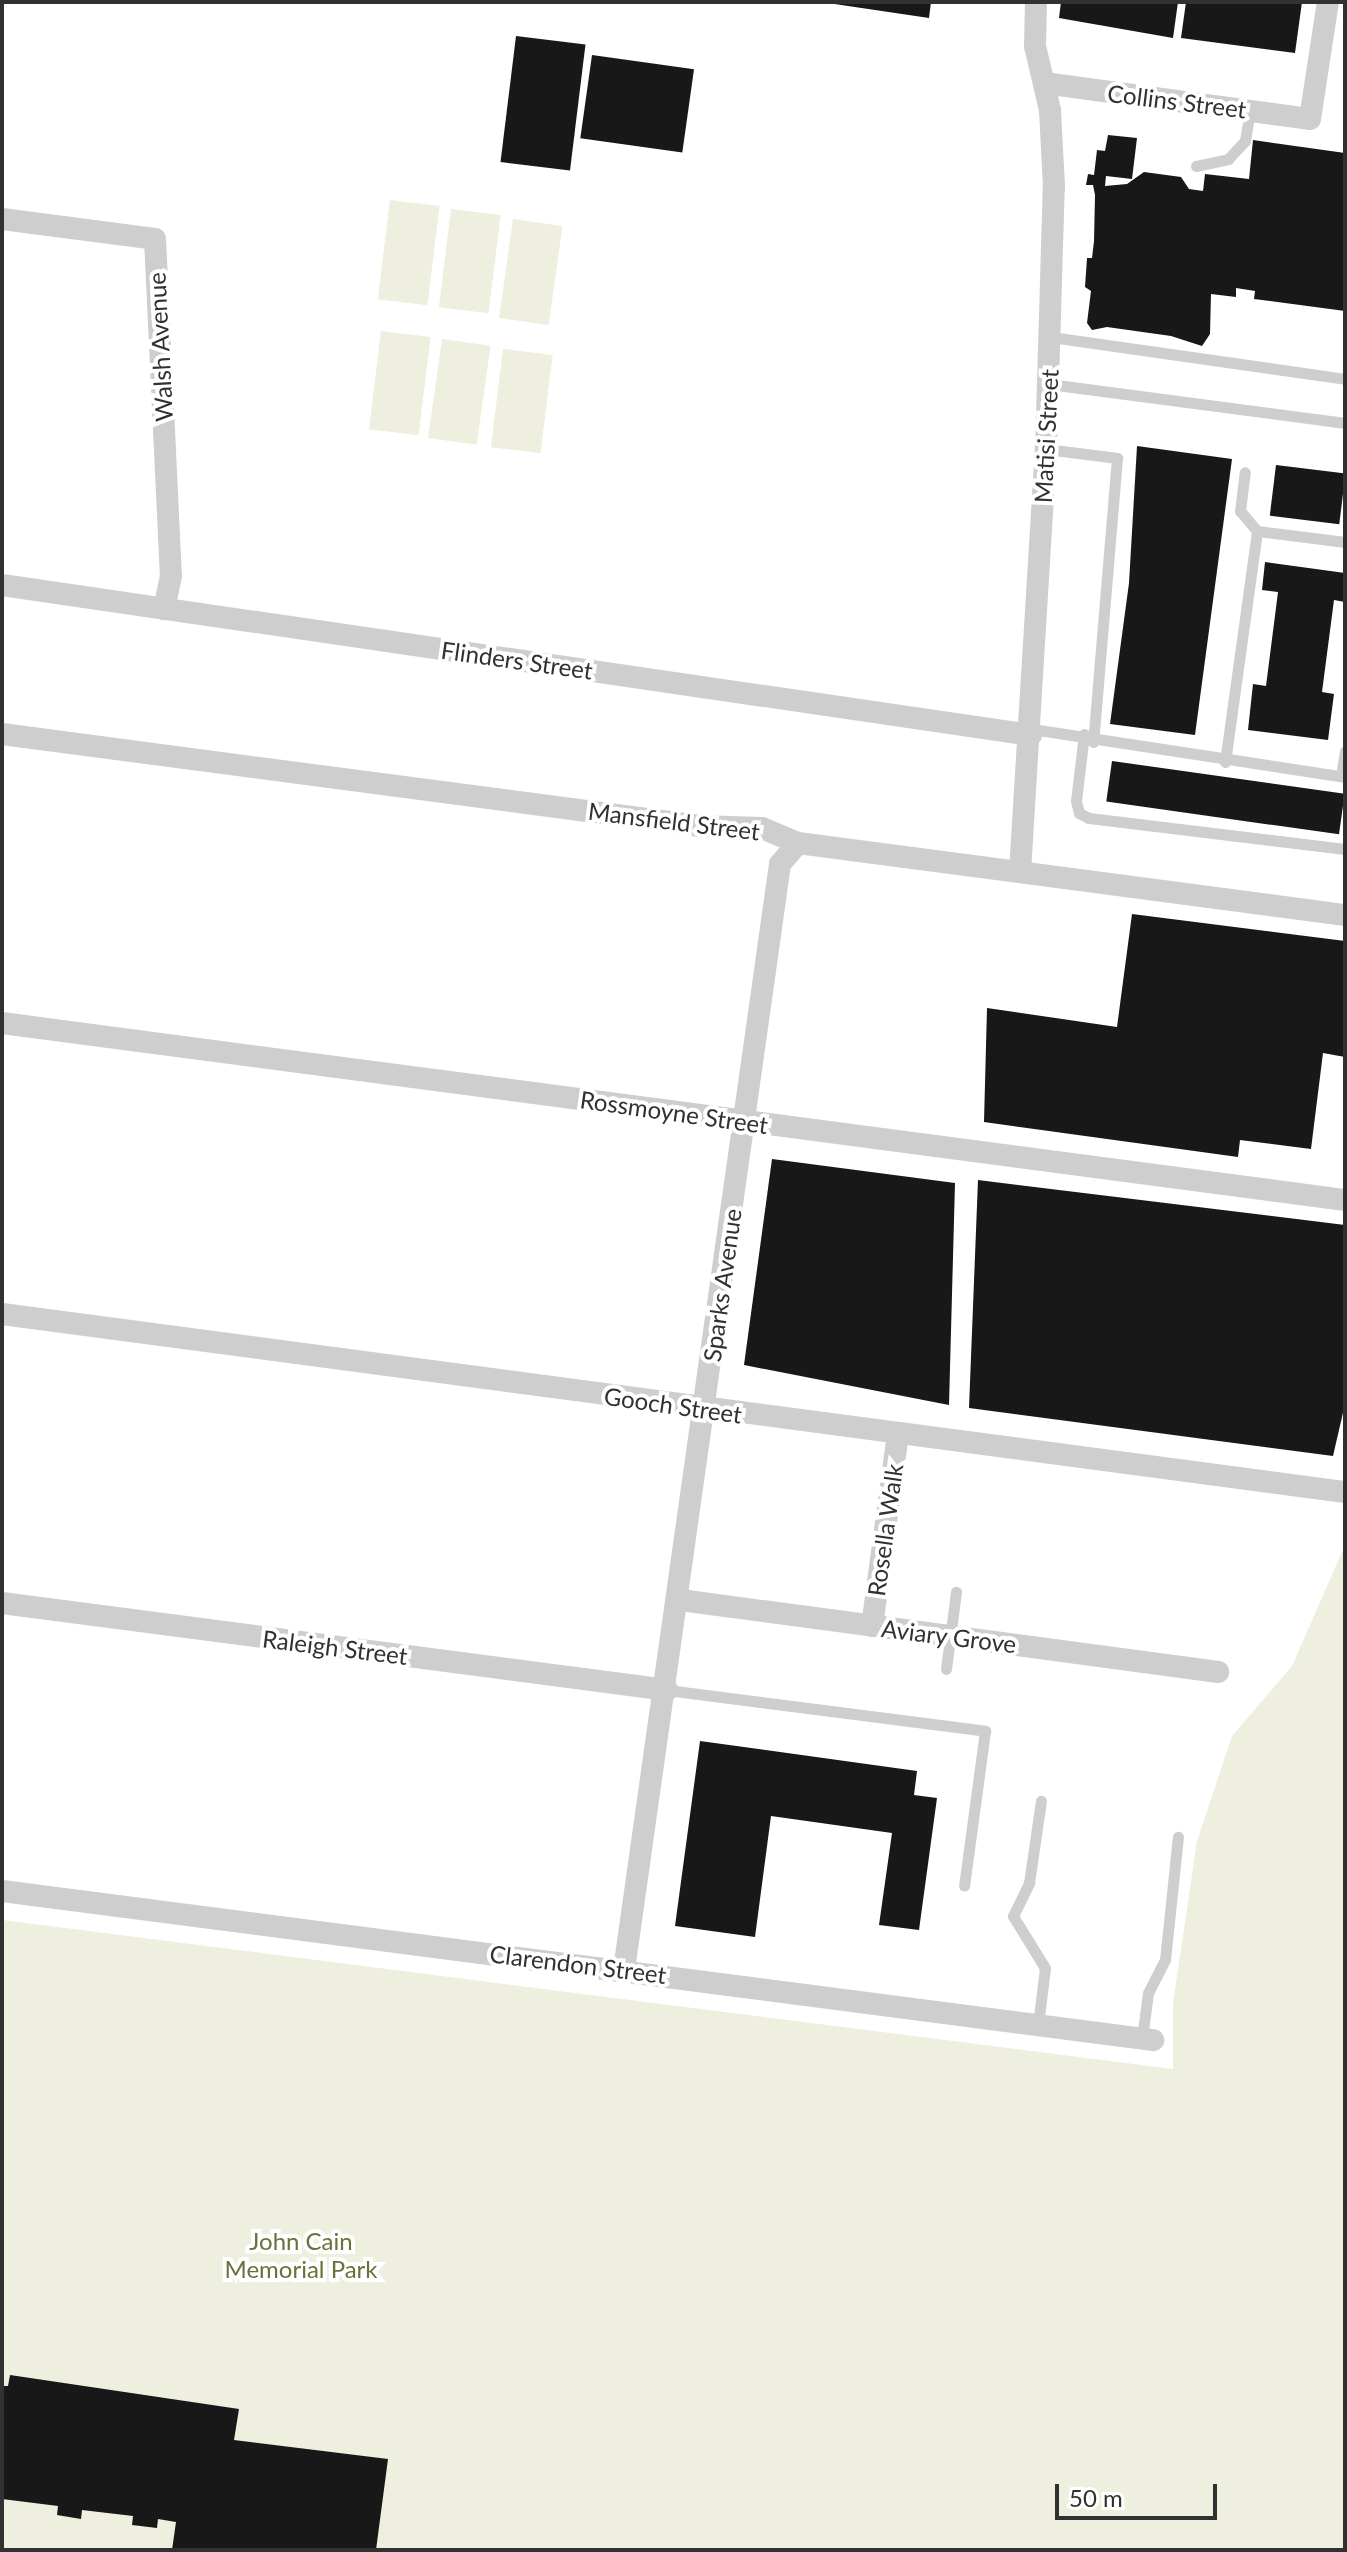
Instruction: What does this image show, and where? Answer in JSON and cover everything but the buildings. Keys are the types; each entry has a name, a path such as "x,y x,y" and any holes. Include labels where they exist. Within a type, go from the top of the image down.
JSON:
{"street":[{"name":"Matisi Street","path":"1020,872 1032,732 1051,337 1054,187 1044,83 1035,46 1036,2"},
{"name":"Collins Street","path":"1044,83 1310,119 1328,2"},
{"name":"Walsh Avenue","path":"2,219 155,239 171,576 164,609"},
{"name":"Flinders Street","path":"2,585 1032,732"},
{"name":"Mansfield Street","path":"2,734 700,826 762,828 798,843 1345,915"},
{"name":"Sparks Avenue","path":"624,1970 680,1600 780,864 798,843"},
{"name":"Rossmoyne Street","path":"2,1023 1345,1200"},
{"name":"Gooch Street","path":"2,1314 1345,1492"},
{"name":"Rosella Walk","path":"872,1626 898,1434"},
{"name":"Aviary Grove","path":"680,1600 1218,1672"},
{"name":"Raleigh Street","path":"2,1603 667,1690"},
{"name":"Clarendon Street","path":"2,1891 1148,2039"}],"lane":[{"path":"1196,166 1228,159 1245,141 1250,111"},
{"path":"1051,337 1345,379"},
{"path":"1049,384 1345,423"},
{"path":"1046,449 1117,458 1088,738 1076,801 1079,813 1089,818 1345,849"},
{"path":"1245,472 1240,511 1257,531 1345,542"},
{"path":"1225,762 1257,531"},
{"path":"1032,732 1343,777 1345,751"},
{"path":"946,1669 956,1592"},
{"path":"667,1690 985,1731 964,1886"},
{"path":"1038,2025 1045,1968 1013,1916 1029,1883 1041,1801"},
{"path":"1148,2039 1148,1993 1165,1960 1178,1837"}],"green space":[{"path":"390,200 440,206 427,305 378,299"},
{"path":"451,209 501,215 489,313 439,307"},
{"path":"513,219 563,226 549,325 499,318"},
{"path":"381,331 431,337 419,435 369,429"},
{"path":"442,339 491,346 477,445 428,438"},
{"path":"503,349 553,355 541,453 491,447"},
{"name":"John Cain Memorial Park","path":"1345,1545 1345,2550 2,2550 2,1920 1173,2069 1173,2003 1197,1841 1232,1736 1292,1666"}]}
